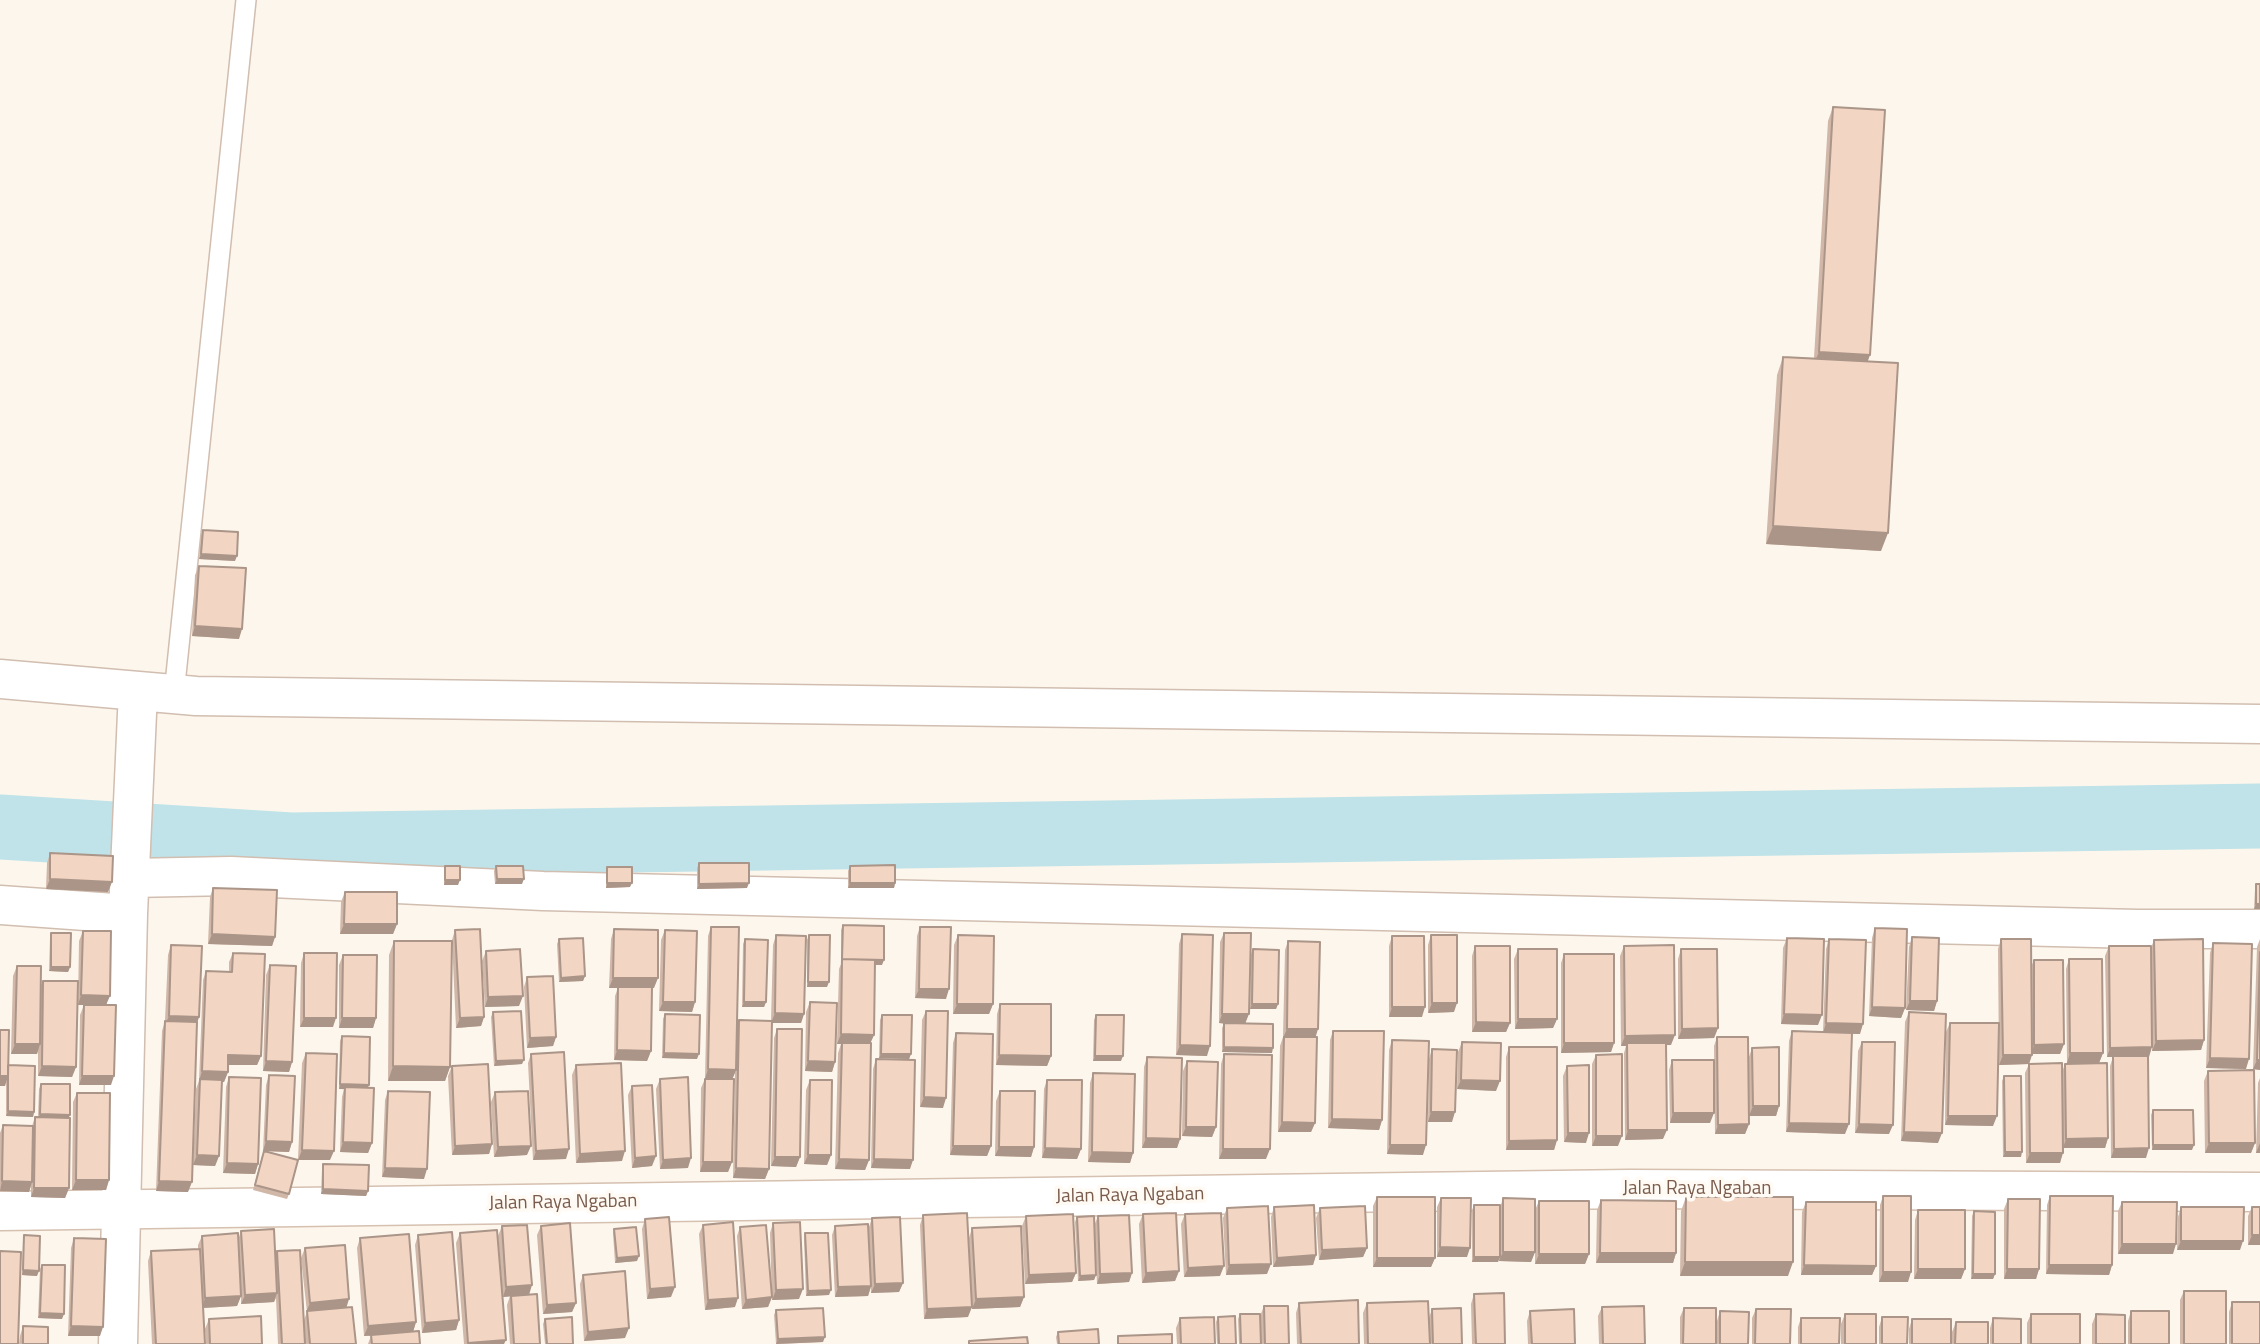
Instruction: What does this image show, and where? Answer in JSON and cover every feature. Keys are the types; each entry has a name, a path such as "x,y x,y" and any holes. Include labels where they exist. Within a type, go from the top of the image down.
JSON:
{"street":[{"path":"0,679 196,696 2260,724"},
{"path":"118,1344 130,885 137,738 156,692"},
{"path":"0,905 130,885 231,876 543,891 2260,929"},
{"name":"Jalan Raya Ngaban","path":"0,1211 1630,1189 2260,1192"}],"lane":[{"path":"156,692 246,0"}],"building":[{"path":"1833,107 1885,110 1870,355 1819,352"},
{"path":"1783,357 1898,363 1888,533 1773,526"},
{"path":"203,530 238,532 237,556 201,554"},
{"path":"199,566 246,568 242,629 195,626"},
{"path":"50,853 113,856 112,882 50,879"},
{"path":"699,863 749,863 749,883 699,884"},
{"path":"895,865 895,883 850,883 850,866"},
{"path":"445,866 460,866 460,880 445,880"},
{"path":"496,866 523,866 524,879 497,879"},
{"path":"607,867 632,867 632,883 607,883"},
{"path":"2256,884 2260,884 2260,904 2256,904"},
{"path":"213,888 277,890 275,937 212,934"},
{"path":"345,892 397,892 397,924 344,924"},
{"path":"843,925 884,926 884,960 842,959"},
{"path":"711,927 739,927 736,1070 708,1069"},
{"path":"920,927 951,927 949,989 919,989"},
{"path":"1875,928 1907,929 1905,1008 1872,1007"},
{"path":"480,929 484,1017 460,1018 455,930"},
{"path":"614,929 658,930 658,978 613,978"},
{"path":"665,930 697,931 695,1002 663,1002"},
{"path":"83,931 111,931 110,996 81,995"},
{"path":"51,933 71,933 70,967 51,967"},
{"path":"1224,933 1251,933 1249,1014 1222,1014"},
{"path":"1182,934 1213,935 1210,1046 1180,1045"},
{"path":"776,935 806,936 804,1014 775,1013"},
{"path":"809,935 830,935 829,982 808,982"},
{"path":"958,935 994,936 993,1004 957,1004"},
{"path":"1431,935 1457,935 1457,1003 1432,1003"},
{"path":"1392,936 1424,936 1425,1007 1392,1007"},
{"path":"1912,937 1939,938 1937,1001 1910,1001"},
{"path":"583,938 585,976 561,978 559,939"},
{"path":"1787,938 1824,939 1822,1015 1784,1014"},
{"path":"745,939 768,940 766,1002 744,1002"},
{"path":"1829,939 1866,940 1863,1024 1826,1023"},
{"path":"2001,939 2031,939 2032,1055 2003,1055"},
{"path":"2203,939 2204,1040 2156,1041 2154,940"},
{"path":"394,941 452,941 450,1067 393,1066"},
{"path":"1288,941 1320,942 1318,1029 1287,1029"},
{"path":"2213,943 2252,944 2249,1059 2210,1058"},
{"path":"171,945 202,946 199,1017 169,1016"},
{"path":"1674,945 1675,1035 1625,1036 1624,946"},
{"path":"1475,946 1510,946 1510,1023 1476,1022"},
{"path":"2109,946 2151,946 2152,1047 2110,1048"},
{"path":"520,949 523,996 488,997 486,951"},
{"path":"1253,949 1279,950 1278,1004 1252,1004"},
{"path":"1518,949 1557,949 1557,1019 1518,1019"},
{"path":"1681,949 1717,949 1718,1028 1682,1029"},
{"path":"2260,952 2260,1060 2257,1060"},
{"path":"233,953 265,954 261,1056 228,1055 228,1072 202,1071 206,971 232,972"},
{"path":"304,953 337,953 336,1018 304,1018"},
{"path":"1564,954 1614,954 1614,1043 1564,1043"},
{"path":"343,955 377,955 376,1018 342,1018"},
{"path":"842,959 875,960 874,1035 841,1034"},
{"path":"2069,959 2102,959 2103,1053 2070,1053"},
{"path":"2034,960 2063,960 2064,1044 2034,1045"},
{"path":"270,965 296,966 292,1062 266,1061"},
{"path":"17,966 41,966 40,1044 15,1044"},
{"path":"553,976 556,1037 530,1038 527,977"},
{"path":"43,981 78,981 76,1067 42,1066"},
{"path":"618,987 652,987 651,1051 617,1050"},
{"path":"810,1002 837,1003 835,1062 808,1061"},
{"path":"1000,1004 1051,1004 1051,1056 999,1055"},
{"path":"84,1005 116,1005 114,1076 82,1076"},
{"path":"521,1011 524,1060 496,1061 493,1012"},
{"path":"926,1011 948,1011 946,1098 924,1097"},
{"path":"1909,1012 1946,1014 1942,1133 1904,1132"},
{"path":"665,1014 700,1015 699,1054 664,1053"},
{"path":"882,1015 912,1015 911,1054 881,1054"},
{"path":"1096,1015 1124,1015 1123,1056 1095,1056"},
{"path":"739,1020 772,1021 769,1169 736,1168"},
{"path":"165,1021 197,1022 192,1182 159,1181"},
{"path":"1224,1023 1273,1024 1273,1048 1224,1047"},
{"path":"1950,1023 1999,1023 1997,1116 1948,1116"},
{"path":"777,1029 802,1029 800,1157 775,1157"},
{"path":"0,1030 9,1030 8,1076 0,1076"},
{"path":"1333,1031 1384,1031 1382,1120 1332,1119"},
{"path":"1792,1031 1852,1033 1849,1124 1789,1123"},
{"path":"956,1033 993,1034 991,1146 953,1146"},
{"path":"342,1036 370,1037 369,1085 340,1084"},
{"path":"1284,1037 1317,1037 1315,1123 1282,1122"},
{"path":"1717,1037 1748,1037 1749,1124 1718,1125"},
{"path":"1392,1040 1429,1041 1426,1145 1390,1145"},
{"path":"1462,1042 1501,1043 1500,1081 1461,1080"},
{"path":"1862,1042 1895,1042 1893,1125 1859,1124"},
{"path":"842,1043 871,1043 869,1160 839,1159"},
{"path":"1627,1043 1666,1043 1667,1130 1628,1130"},
{"path":"1509,1047 1557,1047 1557,1140 1509,1141"},
{"path":"1779,1047 1779,1106 1753,1106 1752,1048"},
{"path":"1432,1049 1457,1050 1455,1112 1431,1112"},
{"path":"564,1052 569,1149 536,1151 531,1054"},
{"path":"306,1053 337,1054 334,1151 302,1150"},
{"path":"1224,1054 1272,1055 1270,1149 1223,1149"},
{"path":"1622,1054 1622,1136 1596,1136 1596,1055"},
{"path":"2113,1056 2148,1056 2149,1148 2114,1149"},
{"path":"1147,1057 1182,1058 1180,1139 1146,1138"},
{"path":"876,1059 915,1060 913,1160 874,1159"},
{"path":"1672,1060 1714,1060 1714,1113 1673,1113"},
{"path":"1187,1061 1218,1062 1216,1127 1186,1127"},
{"path":"621,1063 625,1151 580,1154 576,1065"},
{"path":"2062,1063 2063,1153 2030,1153 2029,1064"},
{"path":"2107,1063 2108,1138 2066,1139 2065,1064"},
{"path":"488,1064 492,1144 455,1146 452,1066"},
{"path":"8,1065 35,1066 34,1112 8,1111"},
{"path":"1589,1065 1589,1133 1568,1133 1567,1066"},
{"path":"2254,1070 2255,1143 2209,1143 2208,1071"},
{"path":"1093,1073 1135,1074 1133,1153 1092,1152"},
{"path":"269,1075 295,1076 292,1142 266,1141"},
{"path":"2004,1076 2021,1076 2022,1152 2005,1152"},
{"path":"229,1077 261,1078 258,1164 227,1163"},
{"path":"688,1077 691,1158 663,1160 660,1079"},
{"path":"200,1079 222,1080 219,1156 197,1155"},
{"path":"705,1079 734,1079 732,1162 703,1162"},
{"path":"810,1080 832,1080 831,1155 808,1155"},
{"path":"1047,1080 1082,1080 1081,1149 1045,1148"},
{"path":"41,1084 70,1084 70,1115 40,1114"},
{"path":"652,1085 656,1156 635,1158 632,1086"},
{"path":"345,1087 374,1088 372,1143 343,1142"},
{"path":"388,1091 430,1092 427,1169 385,1168"},
{"path":"528,1091 531,1146 498,1147 495,1092"},
{"path":"1000,1091 1035,1091 1034,1147 999,1147"},
{"path":"77,1093 110,1093 109,1180 76,1180"},
{"path":"2153,1110 2193,1110 2194,1145 2153,1145"},
{"path":"35,1117 70,1118 69,1188 34,1188"},
{"path":"3,1125 33,1126 32,1182 2,1181"},
{"path":"264,1151 298,1160 289,1194 255,1185"},
{"path":"323,1164 369,1165 368,1191 323,1189"},
{"path":"1883,1196 1911,1196 1911,1272 1883,1272"},
{"path":"2050,1196 2113,1196 2112,1265 2049,1265"},
{"path":"1377,1197 1435,1197 1435,1258 1377,1258"},
{"path":"1686,1197 1793,1197 1793,1262 1685,1262"},
{"path":"1441,1198 1471,1198 1470,1248 1440,1247"},
{"path":"1503,1198 1535,1199 1535,1252 1503,1252"},
{"path":"2008,1199 2040,1199 2039,1269 2007,1269"},
{"path":"1601,1200 1676,1201 1676,1253 1600,1253"},
{"path":"1539,1201 1589,1201 1589,1254 1539,1254"},
{"path":"1806,1202 1876,1202 1876,1266 1804,1265"},
{"path":"2122,1202 2177,1202 2176,1244 2122,1244"},
{"path":"1314,1205 1316,1255 1277,1258 1274,1207"},
{"path":"1474,1205 1500,1205 1500,1257 1474,1257"},
{"path":"1268,1206 1271,1264 1229,1265 1227,1208"},
{"path":"1365,1206 1367,1248 1322,1250 1320,1208"},
{"path":"2181,1207 2244,1207 2243,1241 2181,1241"},
{"path":"2252,1207 2260,1207 2260,1235 2252,1235"},
{"path":"1918,1210 1965,1210 1965,1269 1918,1269"},
{"path":"1974,1211 1995,1212 1995,1274 1973,1274"},
{"path":"967,1213 972,1307 927,1309 923,1215"},
{"path":"1176,1213 1179,1271 1146,1273 1143,1214"},
{"path":"1221,1213 1224,1266 1188,1268 1185,1214"},
{"path":"1073,1214 1076,1273 1029,1275 1026,1216"},
{"path":"1129,1215 1132,1273 1100,1274 1098,1216"},
{"path":"1094,1216 1096,1275 1080,1276 1077,1217"},
{"path":"669,1217 675,1287 650,1289 645,1219"},
{"path":"900,1217 903,1283 875,1284 872,1218"},
{"path":"733,1222 738,1298 708,1300 703,1225"},
{"path":"800,1222 803,1289 776,1290 773,1223"},
{"path":"570,1223 576,1303 547,1305 541,1226"},
{"path":"868,1224 871,1286 838,1287 835,1226"},
{"path":"527,1225 532,1285 506,1287 502,1226"},
{"path":"766,1225 772,1297 746,1300 740,1227"},
{"path":"1021,1226 1024,1297 976,1299 972,1228"},
{"path":"636,1227 639,1256 617,1258 614,1229"},
{"path":"274,1229 277,1293 245,1295 241,1231"},
{"path":"497,1230 506,1340 468,1343 460,1233"},
{"path":"452,1232 459,1320 425,1323 418,1235"},
{"path":"238,1233 241,1296 205,1298 202,1236"},
{"path":"805,1233 828,1233 831,1290 808,1291"},
{"path":"409,1234 416,1322 368,1326 360,1238"},
{"path":"24,1235 40,1236 39,1271 23,1270"},
{"path":"74,1238 106,1239 103,1327 71,1326"},
{"path":"345,1245 349,1299 310,1303 305,1248"},
{"path":"200,1249 205,1344 156,1344 151,1251"},
{"path":"300,1250 305,1344 282,1344 277,1251"},
{"path":"0,1251 21,1252 18,1344 0,1344"},
{"path":"42,1265 65,1265 64,1314 40,1313"},
{"path":"625,1271 629,1328 588,1332 583,1275"},
{"path":"2184,1291 2226,1291 2226,1344 2184,1344"},
{"path":"1504,1293 1505,1344 1476,1344 1474,1294"},
{"path":"537,1294 540,1344 514,1344 511,1296"},
{"path":"1358,1300 1359,1344 1301,1344 1299,1303"},
{"path":"1428,1301 1430,1344 1368,1344 1367,1303"},
{"path":"2232,1302 2260,1302 2260,1344 2232,1344"},
{"path":"1264,1306 1288,1306 1289,1344 1265,1344"},
{"path":"1644,1306 1645,1344 1603,1344 1602,1307"},
{"path":"352,1307 356,1344 310,1344 307,1311"},
{"path":"823,1308 825,1337 778,1339 776,1310"},
{"path":"1461,1308 1462,1344 1433,1344 1432,1309"},
{"path":"1684,1308 1716,1308 1716,1344 1683,1344"},
{"path":"1574,1309 1575,1344 1532,1344 1530,1311"},
{"path":"1756,1309 1791,1309 1790,1344 1755,1344"},
{"path":"1720,1311 1749,1312 1748,1344 1720,1344"},
{"path":"2131,1311 2169,1311 2169,1344 2131,1344"},
{"path":"1240,1314 1260,1314 1261,1344 1241,1344"},
{"path":"1845,1314 1876,1314 1876,1344 1845,1344"},
{"path":"2031,1314 2080,1314 2080,1344 2031,1344"},
{"path":"2096,1314 2125,1315 2125,1344 2096,1344"},
{"path":"261,1316 262,1344 210,1344 209,1319"},
{"path":"1235,1316 1236,1344 1219,1344 1218,1317"},
{"path":"572,1317 573,1344 547,1344 545,1319"},
{"path":"1214,1317 1215,1344 1181,1344 1180,1318"},
{"path":"1882,1317 1908,1317 1907,1344 1882,1344"},
{"path":"1801,1318 1840,1318 1839,1344 1801,1344"},
{"path":"1993,1318 2021,1319 2021,1344 1993,1344"},
{"path":"1912,1319 1951,1319 1951,1344 1912,1344"},
{"path":"1956,1322 1988,1322 1988,1344 1955,1344"},
{"path":"23,1326 48,1327 48,1344 23,1344"},
{"path":"1098,1329 1099,1344 1059,1344 1058,1332"},
{"path":"419,1331 420,1344 372,1344 371,1335"},
{"path":"1172,1334 1172,1344 1118,1344 1118,1336"},
{"path":"1027,1337 1028,1344 969,1344 969,1341"}],"waterway":[{"path":"0,827 291,845 2260,816"}]}
